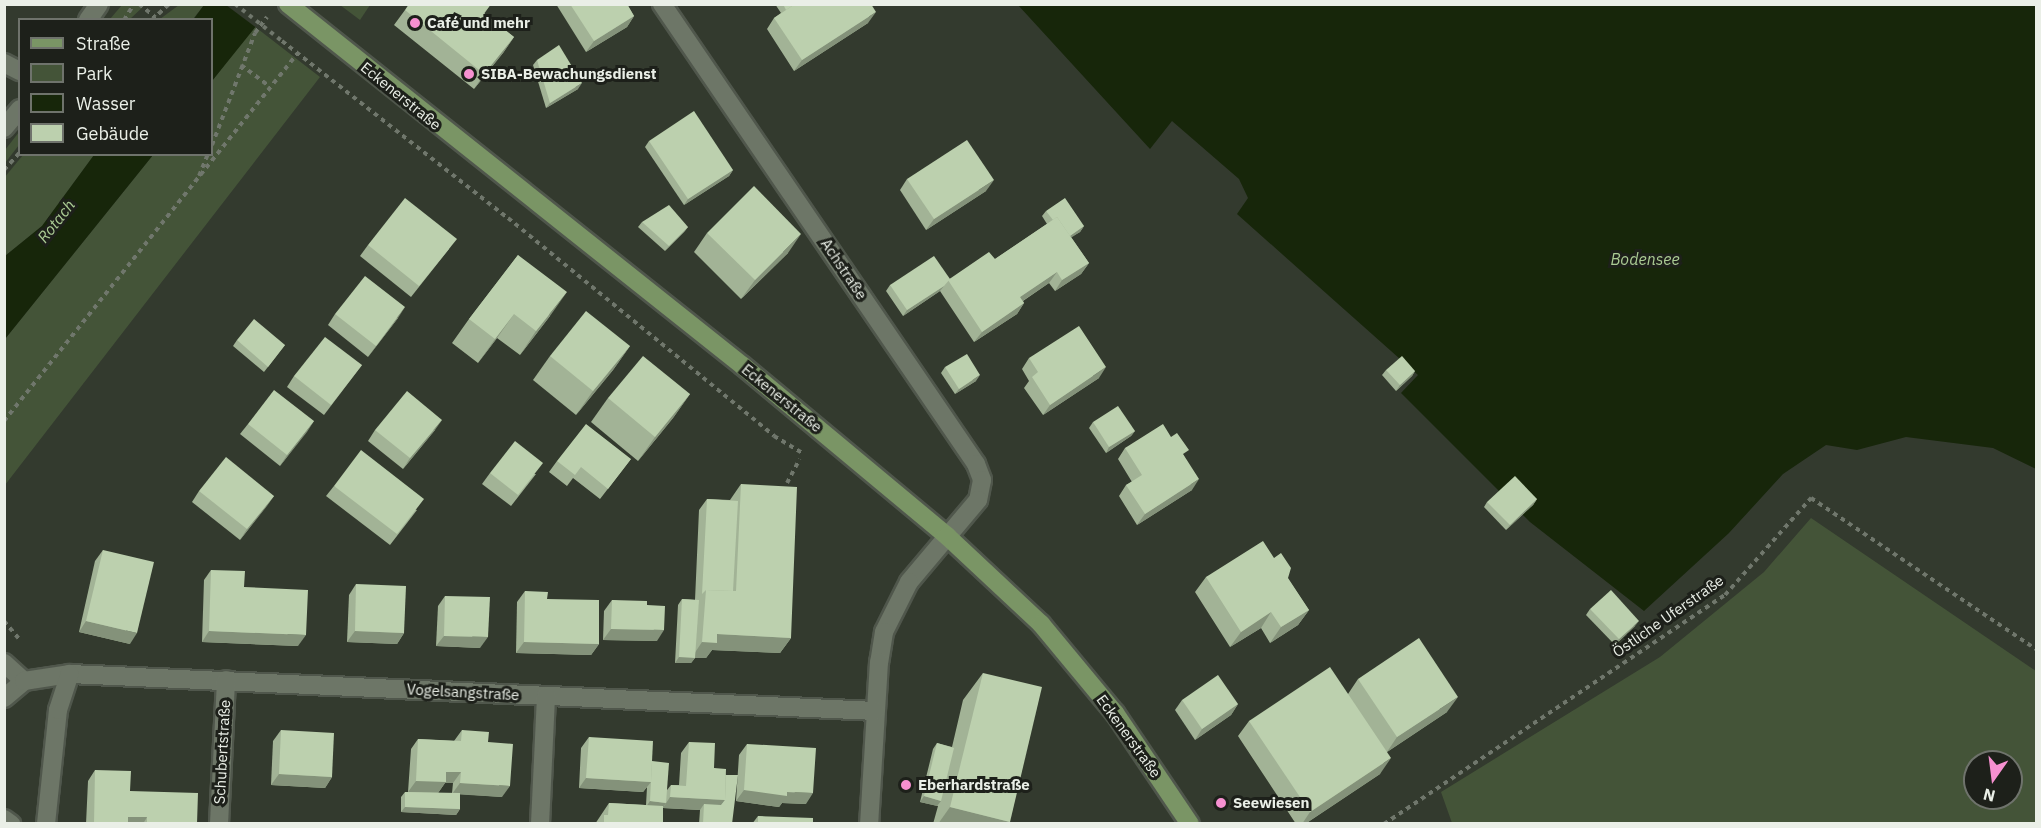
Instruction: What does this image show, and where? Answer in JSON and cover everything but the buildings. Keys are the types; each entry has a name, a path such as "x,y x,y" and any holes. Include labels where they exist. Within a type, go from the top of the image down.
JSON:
{"main road":[{"name":"Eckenerstraße","path":"295,10 743,366 947,536 1048,633 1115,713 1190,824"}],"street":[{"path":"89,18 99,4"},
{"name":"Achstraße","path":"662,4 976,464 982,480 978,500 947,536"},
{"path":"4,63 18,69"},
{"path":"4,128 18,111"},
{"path":"870,824 879,662 894,607 909,582 947,536"},
{"path":"4,663 24,681 4,698"},
{"path":"46,824 58,710 70,674"},
{"name":"Vogelsangstraße","path":"24,681 50,675 70,674 875,711"},
{"name":"Schubertstraße","path":"219,824 226,680"},
{"path":"540,824 546,696"},
{"path":"4,819 11,824"}],"path":[{"path":"125,18 134,4"},
{"path":"139,4 153,18 169,4"},
{"path":"235,4 508,218 774,436"},
{"path":"213,142 255,33"},
{"path":"4,421 297,54"},
{"path":"241,65 270,87"},
{"path":"4,170 18,154"},
{"path":"196,182 206,156"},
{"path":"787,483 800,459"},
{"name":"Östliche Uferstraße","path":"1384,824 1725,595 1811,498 2037,649"}],"green space":[{"path":"122,4 145,5 131,18 111,18"},
{"path":"179,4 204,5 194,18 161,18"},
{"path":"340,5 370,5 360,20"},
{"path":"254,26 320,77 5,485 5,339 152,156 213,156 213,80"},
{"path":"18,133 18,146 5,163 5,150"},
{"path":"22,156 93,156 42,226 5,256 4,178"},
{"path":"1811,518 2036,671 2036,823 1452,823 1441,792 1660,657 1764,572"}],"water":[{"path":"204,5 273,5 213,80 213,18 194,18"},
{"name":"Bodensee","path":"1018,5 2036,5 2036,469 1993,448 1906,437 1857,450 1826,445 1783,474 1729,533 1644,611 1530,522 1401,393 1418,375 1237,214 1248,198 1239,179 1172,121 1150,149"},
{"name":"Rotach","path":"93,156 152,156 5,339 5,256 42,226"}],"pier":[{"path":"226,4 276,4 258,29 226,5"}],"place":[{"name":"Café und mehr","path":"415,23"},
{"name":"SIBA-Bewachungsdienst","path":"469,74"},
{"name":"Eberhardstraße","path":"906,785"},
{"name":"Seewiesen","path":"1221,803"}]}
